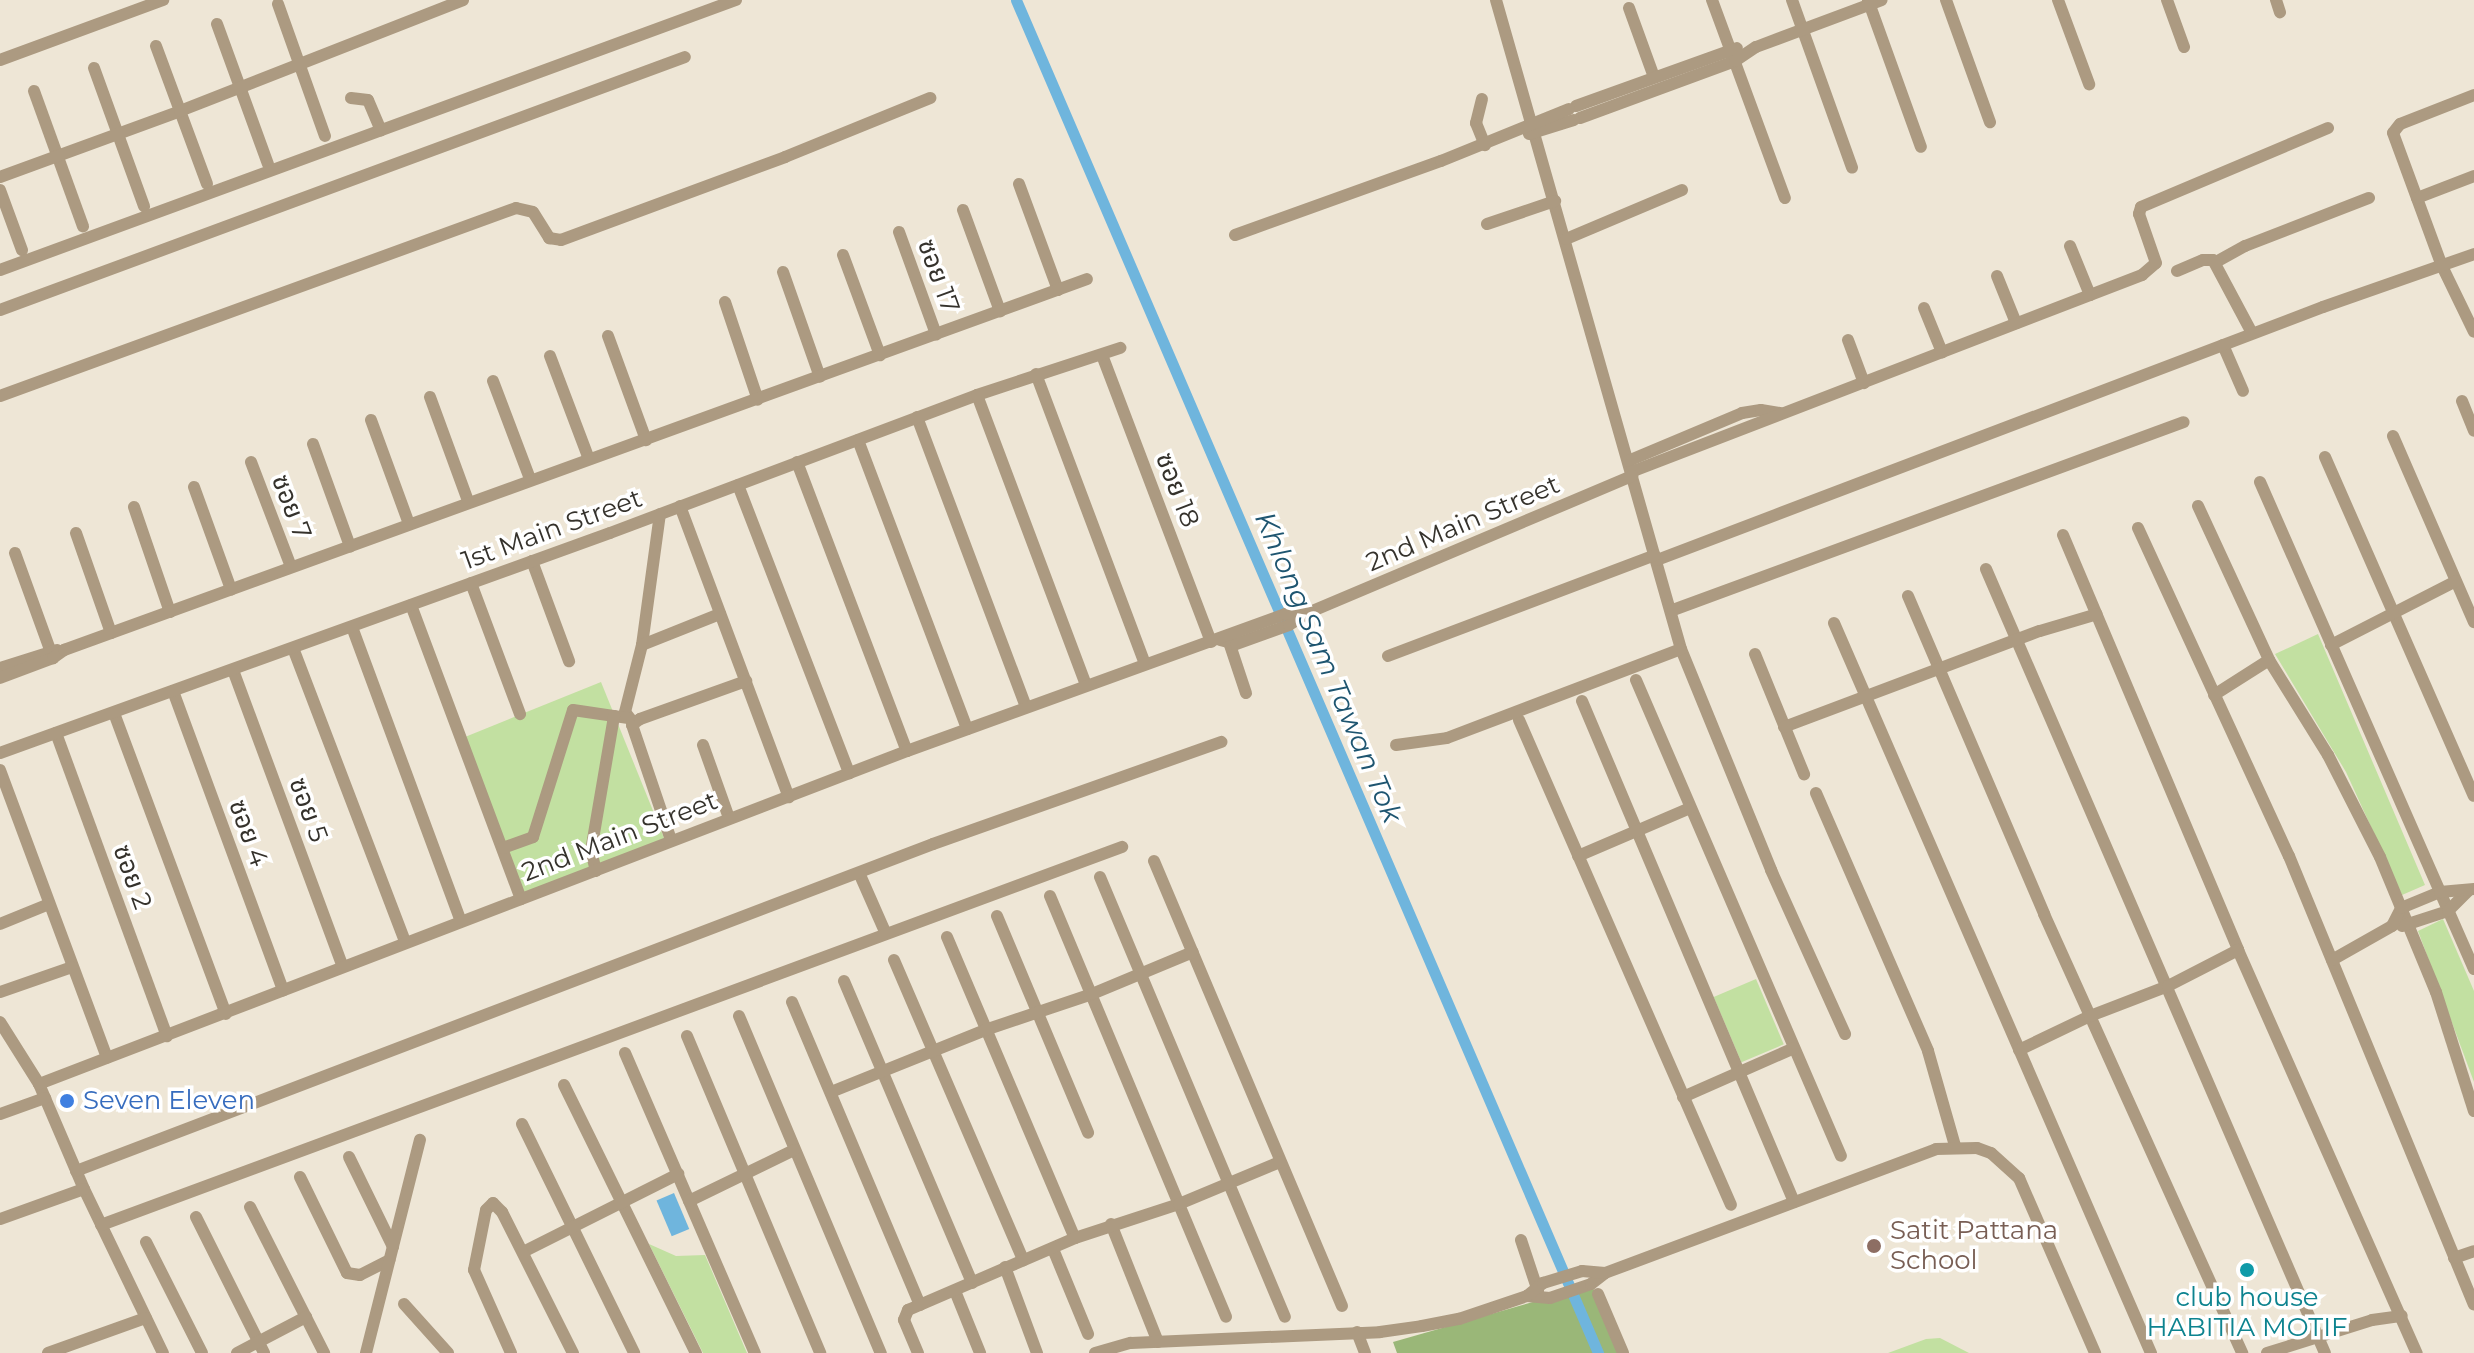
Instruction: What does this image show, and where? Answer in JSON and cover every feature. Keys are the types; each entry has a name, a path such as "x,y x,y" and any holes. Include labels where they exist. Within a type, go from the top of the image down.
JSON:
{"street":[{"path":"0,60 163,0"},
{"path":"0,177 239,88 428,6 463,0"},
{"path":"0,270 736,0"},
{"path":"1496,0 1673,610 1681,649 1771,870 1845,1034"},
{"path":"1712,0 1785,198"},
{"path":"1792,0 1852,168"},
{"path":"1946,0 1990,122"},
{"path":"2058,0 2089,84"},
{"path":"2167,0 2184,47"},
{"path":"1235,235 1510,135 1735,61 1756,47 1873,2 1921,147"},
{"path":"278,4 325,136"},
{"path":"1629,8 1654,77"},
{"path":"217,24 268,164"},
{"path":"156,46 207,184"},
{"path":"1575,113 1654,77 1730,48 1756,47"},
{"path":"0,310 685,57"},
{"path":"94,68 144,206"},
{"path":"34,91 83,226"},
{"path":"2474,95 2400,124 2393,133 2442,266 2474,332"},
{"path":"351,98 368,100 381,130"},
{"path":"0,396 516,208 533,212 549,238 561,240 785,157 930,98"},
{"path":"1482,99 1476,123 1485,145"},
{"path":"1848,340 1864,383 2142,275 2156,263 2139,214 2146,203 2328,128"},
{"path":"2417,198 2474,176"},
{"path":"1019,184 1058,290"},
{"path":"0,190 22,250"},
{"path":"1566,239 1682,190"},
{"path":"2177,271 2203,260 2216,262 2245,246 2369,198"},
{"path":"1487,224 1555,201"},
{"path":"963,210 1000,311"},
{"name":"ซอย 17","path":"899,232 936,334"},
{"path":"2070,246 2090,295"},
{"path":"1388,656 2252,333 2474,254"},
{"path":"843,255 880,355"},
{"path":"2216,262 2252,333"},
{"path":"783,272 820,377"},
{"path":"1997,276 2016,323"},
{"path":"0,668 64,650 1087,279"},
{"path":"725,302 758,400"},
{"path":"1924,308 1942,352"},
{"path":"608,336 646,440"},
{"path":"2223,345 2243,391"},
{"name":"1st Main Street","path":"0,753 352,627 977,395 1120,348"},
{"name":"ซอย 18","path":"1102,355 1246,693"},
{"path":"550,356 589,459"},
{"path":"1036,374 1145,664"},
{"path":"493,381 530,479"},
{"name":"2nd Main Street","path":"39,1084 226,1014 342,965 907,751 1145,664 1310,612 1631,470 1742,413 1761,410 1784,414 1864,383"},
{"path":"977,395 1086,685"},
{"path":"430,397 468,501"},
{"path":"2462,401 2474,431"},
{"path":"917,417 1026,707"},
{"path":"371,420 409,524"},
{"path":"1673,610 2184,422"},
{"path":"2393,436 2474,622"},
{"path":"858,440 967,729"},
{"path":"313,444 350,546"},
{"path":"2325,457 2474,796"},
{"name":"ซอย 7","path":"251,462 291,567"},
{"path":"797,462 907,751"},
{"path":"2260,482 2474,969"},
{"path":"738,485 849,773"},
{"path":"194,487 231,589"},
{"path":"680,506 789,797"},
{"path":"2198,506 2269,660 2351,799 2401,908 2436,992 2474,1111"},
{"path":"134,507 170,612"},
{"path":"660,514 642,645 625,712 631,720 631,730 671,840"},
{"path":"2138,528 2332,960 2474,1304"},
{"path":"76,533 111,633"},
{"path":"2063,535 2238,950 2417,1353"},
{"path":"15,553 51,654"},
{"path":"532,561 569,661"},
{"path":"1986,569 2325,1353"},
{"path":"2331,645 2456,581"},
{"path":"471,583 520,714"},
{"path":"1908,596 2090,1016 2242,1353"},
{"path":"411,605 521,899"},
{"path":"642,645 720,614"},
{"path":"1784,727 2097,614"},
{"path":"1834,623 2151,1353"},
{"path":"352,627 461,921"},
{"path":"293,648 405,942"},
{"path":"1396,745 1447,738 1681,649"},
{"path":"0,678 51,654"},
{"path":"1755,654 1804,774"},
{"path":"2214,695 2269,660"},
{"name":"ซอย 5","path":"233,670 342,965"},
{"path":"1636,680 1841,1156"},
{"path":"503,848 533,837 573,710 631,720 746,681"},
{"name":"ซอย 4","path":"173,691 283,990"},
{"path":"1582,701 1794,1202"},
{"path":"114,713 226,1014"},
{"path":"596,871 591,851 614,716"},
{"path":"1519,720 1731,1205"},
{"name":"ซอย 2","path":"56,733 167,1036"},
{"path":"76,1171 860,875 933,844 1221,742"},
{"path":"703,745 729,818"},
{"path":"0,770 107,1058"},
{"path":"1816,793 1928,1051 1955,1146"},
{"path":"1578,856 1690,808"},
{"path":"101,1225 1122,847"},
{"path":"1154,861 1342,1306"},
{"path":"860,875 886,934"},
{"path":"1100,877 1285,1317"},
{"path":"2332,960 2392,926 2409,927 2448,911 2471,890"},
{"path":"2392,926 2401,908 2440,892 2471,890"},
{"path":"1050,896 1226,1317"},
{"path":"0,924 49,904"},
{"path":"997,916 1088,1133"},
{"path":"947,937 1075,1238"},
{"path":"2019,1050 2090,1016 2168,986 2238,950"},
{"path":"831,1092 985,1030 1092,994 1193,952"},
{"path":"894,960 1023,1260"},
{"path":"0,992 72,967"},
{"path":"844,981 972,1283"},
{"path":"792,1002 920,1305"},
{"path":"739,1016 881,1353"},
{"path":"1,1024 6,1038 39,1084 84,1189 163,1353"},
{"path":"687,1036 820,1353"},
{"path":"1683,1097 1794,1048"},
{"path":"625,1053 755,1353"},
{"path":"564,1085 696,1353"},
{"path":"0,1114 45,1098"},
{"path":"522,1124 634,1353"},
{"path":"366,1353 420,1140"},
{"path":"1095,1353 1131,1343 1158,1342 1182,1347 1357,1332 1459,1319 1540,1293 1582,1271 1605,1273 1936,1149 1955,1146 1991,1153 2019,1178 2095,1353"},
{"path":"689,1201 794,1150"},
{"path":"349,1157 393,1247"},
{"path":"918,1353 904,1320 908,1310 1075,1238 1179,1204 1280,1162"},
{"path":"523,1252 678,1174"},
{"path":"300,1177 347,1273 360,1275 389,1260"},
{"path":"0,1219 84,1189"},
{"path":"511,1353 474,1270 486,1210 491,1204 498,1205 573,1353"},
{"path":"250,1207 324,1353"},
{"path":"196,1217 261,1348"},
{"path":"1111,1224 1158,1342"},
{"path":"1521,1240 1540,1293"},
{"path":"146,1242 202,1353"},
{"path":"1053,1249 1088,1334"},
{"path":"2454,1258 2474,1251"},
{"path":"1005,1267 1037,1353"},
{"path":"1595,1289 1605,1273"},
{"path":"1540,1293 1595,1289"},
{"path":"1595,1289 1623,1353"},
{"path":"955,1291 980,1353"},
{"path":"404,1304 448,1353"},
{"path":"2270,1352 2294,1348 2318,1335 2402,1316"},
{"path":"237,1353 261,1348 306,1317"},
{"path":"48,1353 146,1318"},
{"path":"1357,1332 1365,1353"}],"green space":[{"path":"2318,634 2425,885 2402,895 2346,772 2275,654"},
{"path":"601,682 667,844 526,901 460,739"},
{"path":"2443,919 2474,991 2474,1082 2418,931"},
{"path":"1756,979 1784,1044 1741,1062 1714,997"},
{"path":"649,1244 676,1256 705,1255 747,1353 703,1353"},
{"path":"1592,1285 1618,1353 1397,1353 1393,1342"},
{"path":"1940,1338 1969,1353 1888,1353 1926,1339"}],"water":[{"path":"674,1193 689,1229 672,1236 657,1200"}],"waterway":[{"name":"Khlong Sam Tawan Tok","path":"1016,0 1598,1353"}],"place":[{"name":"Seven Eleven","path":"67,1101"},
{"name":"Satit Pattana School","path":"1874,1246"},
{"name":"club house HABITIA MOTIF","path":"2247,1270"}]}
